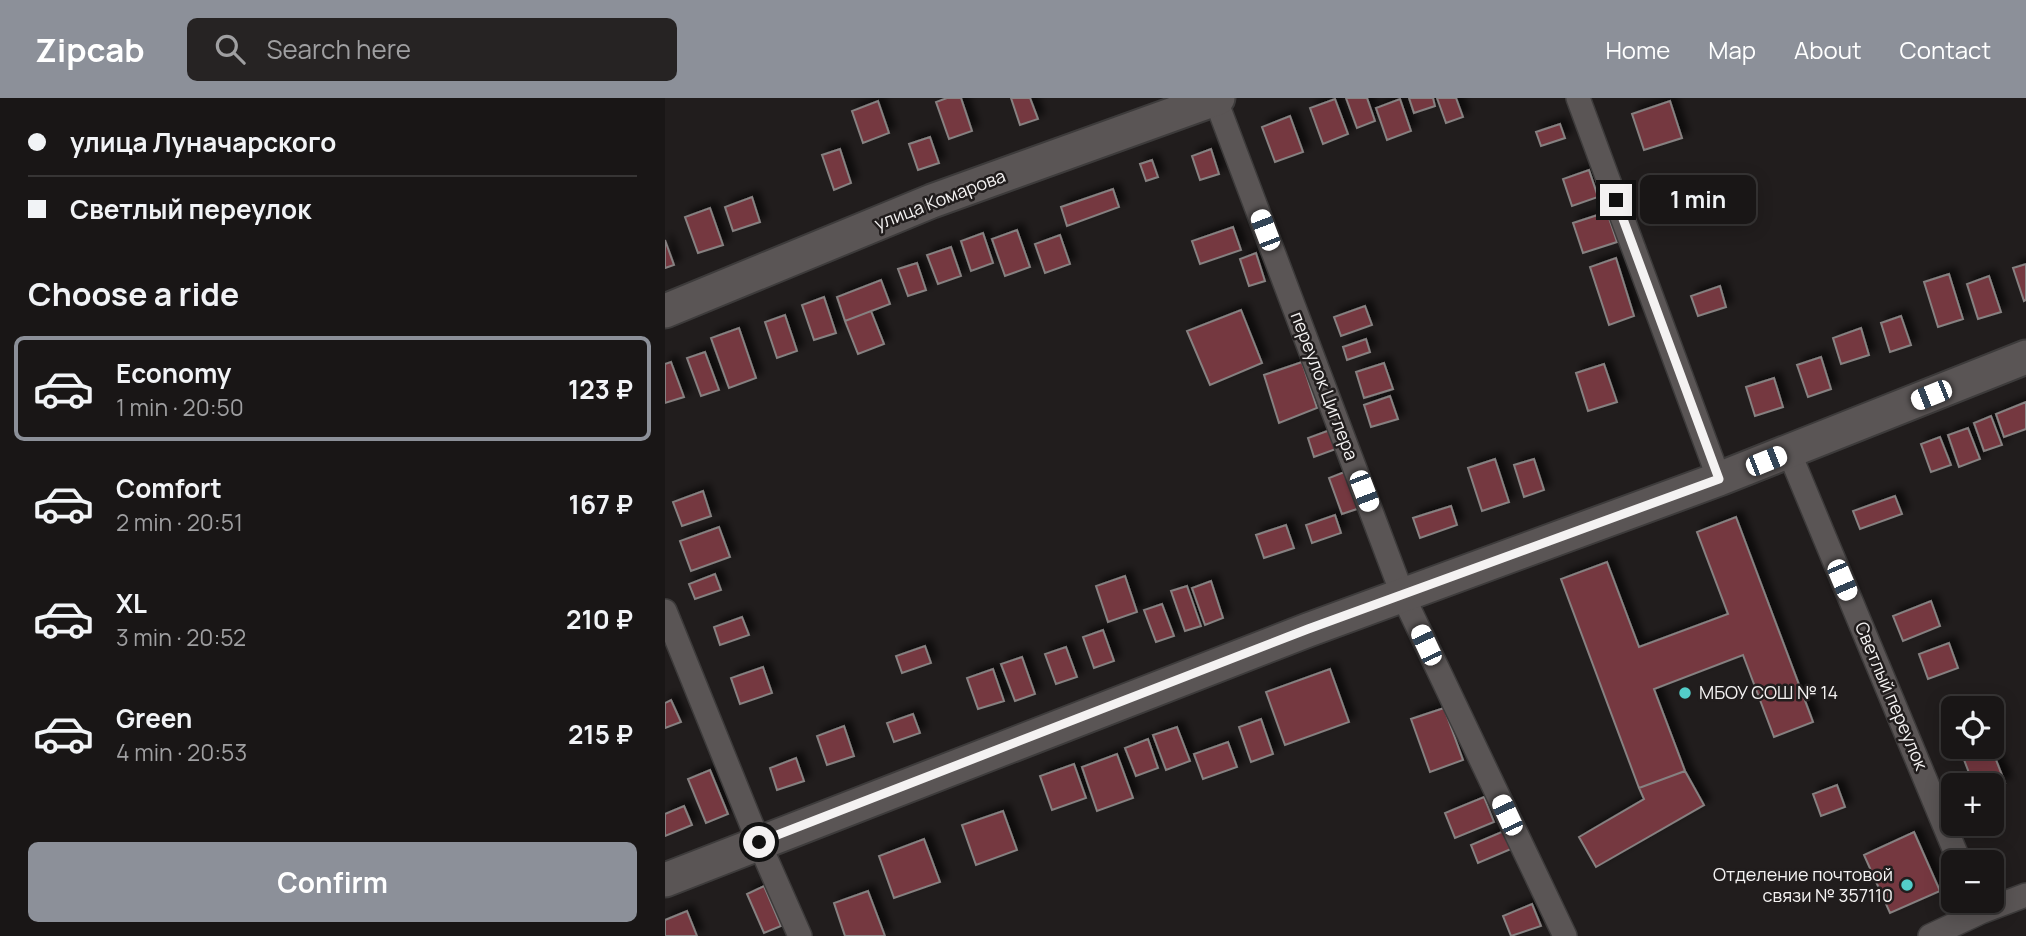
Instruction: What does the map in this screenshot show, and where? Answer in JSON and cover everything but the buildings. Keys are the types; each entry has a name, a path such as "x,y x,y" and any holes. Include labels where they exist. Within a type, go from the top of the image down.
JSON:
{"street":[{"name":"улица Комарова","path":"665,312 932,201 1216,98"},
{"name":"переулок Циглера","path":"1216,98 1403,596 1565,936"},
{"path":"1578,98 1719,479"},
{"path":"665,880 1308,629 1719,479 2026,357"},
{"name":"Светлый переулок","path":"1789,452 1955,850"},
{"path":"665,611 800,936"},
{"path":"2004,901 2026,895"},
{"path":"1930,936 1969,913"}],"place":[{"name":"МБОУ СОШ № 14","path":"1685,693"},
{"name":"Отделение почтовой связи № 357110","path":"1907,885"}],"route":[{"path":"759,842 1308,629 1719,479 1616,200"}]}
